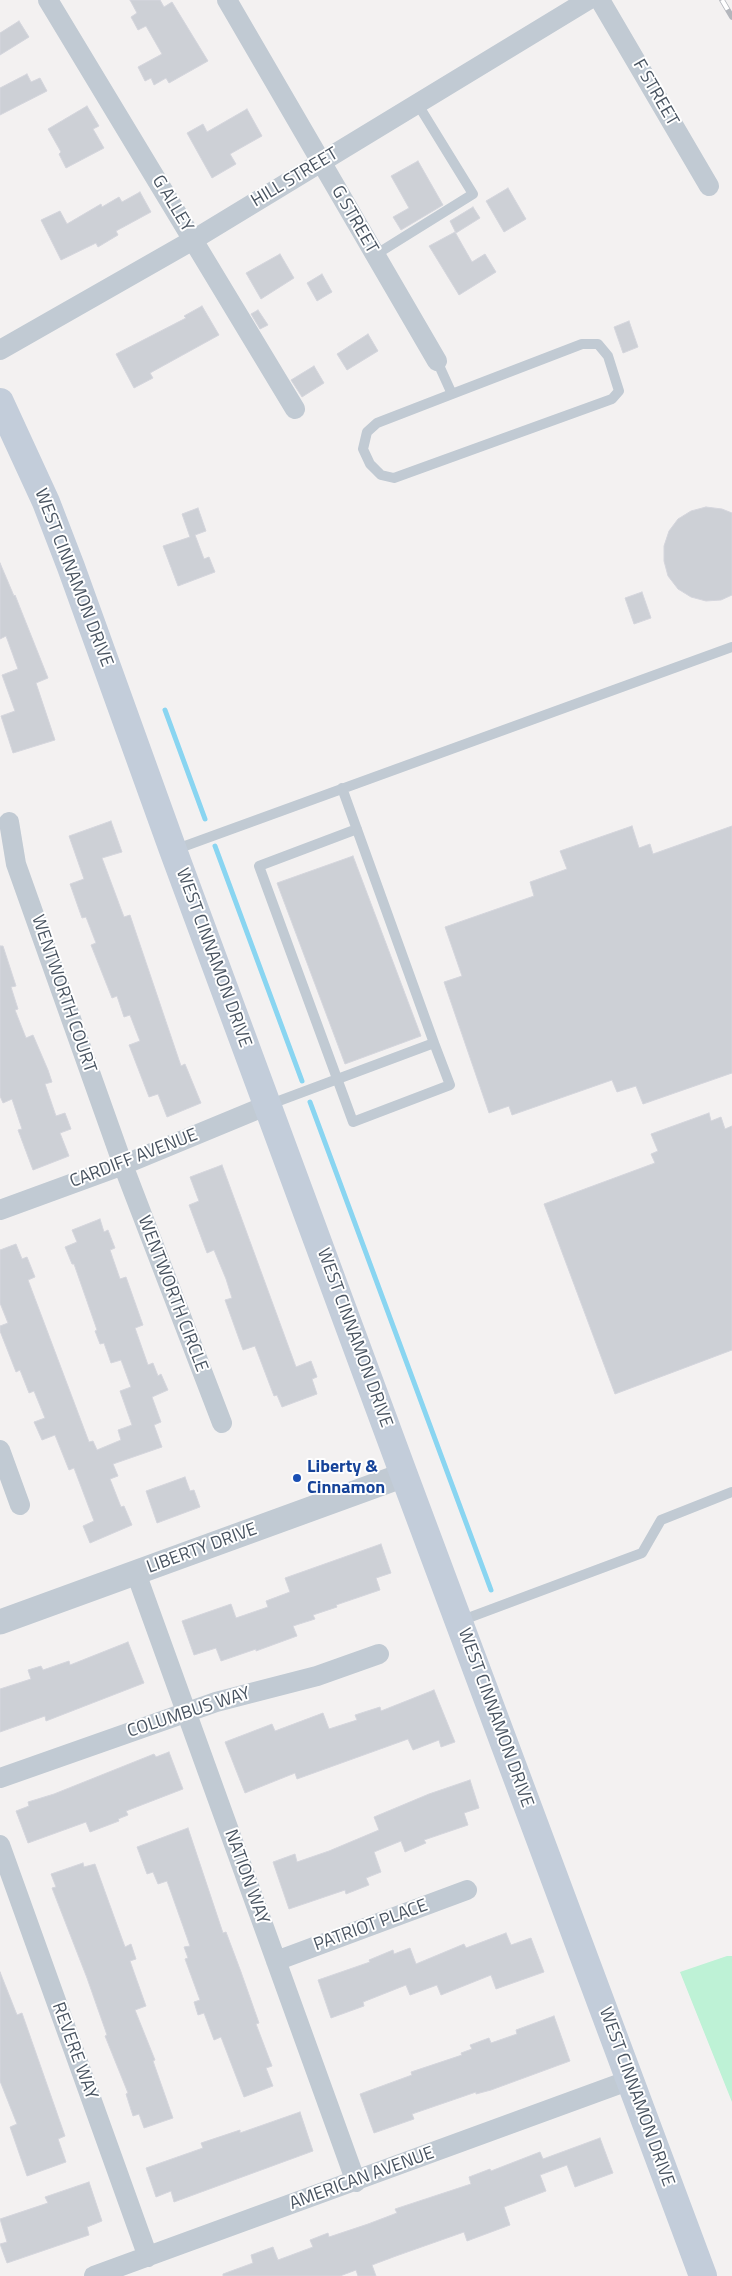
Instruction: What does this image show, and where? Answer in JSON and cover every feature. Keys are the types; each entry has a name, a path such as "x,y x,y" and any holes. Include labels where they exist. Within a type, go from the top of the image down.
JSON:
{"main road":[{"name":"WEST CINNAMON DRIVE","path":"0,402 46,502 71,566 173,850 702,2276"}],"street":[{"name":"G ALLEY","path":"48,0 295,409"},
{"name":"G STREET","path":"227,0 437,361"},
{"name":"HILL STREET","path":"0,350 193,240 588,0"},
{"name":"F STREET","path":"600,0 709,186"},
{"name":"WENTWORTH COURT","path":"9,822 16,864 123,1165"},
{"name":"CARDIFF AVENUE","path":"0,1210 123,1165 268,1106"},
{"name":"WENTWORTH CIRCLE","path":"123,1165 222,1423"},
{"path":"0,1450 20,1505"},
{"name":"LIBERTY DRIVE","path":"0,1622 404,1475"},
{"name":"NATION WAY","path":"136,1572 356,2182"},
{"name":"COLUMBUS WAY","path":"0,1778 216,1702 317,1676 379,1654"},
{"name":"REVERE WAY","path":"0,1846 148,2257"},
{"name":"PATRIOT PLACE","path":"276,1961 467,1890"},
{"name":"AMERICAN AVENUE","path":"94,2276 356,2182 630,2080"}],"lane":[{"path":"375,255 473,194 417,104"},
{"path":"582,344 598,344 608,356 619,391 612,399 394,478 381,475 370,464 363,449 367,432 377,423 452,394 582,344"},
{"path":"437,361 452,394"},
{"path":"173,850 732,647"},
{"path":"342,788 357,829 434,1043 450,1085 353,1122 259,866 357,829"},
{"path":"268,1106 434,1043"},
{"path":"460,1621 642,1552 661,1520 732,1492"}],"green space":[{"path":"732,1956 732,2102 680,1972"}],"building":[{"path":"130,0 160,0 164,7 172,2 208,61 169,83 166,78 154,85 151,78 145,81 138,67 162,54 146,26 138,30 131,17 137,13"},
{"path":"19,21 29,37 0,55 0,33"},
{"path":"27,74 31,82 40,78 47,91 0,115 0,88"},
{"path":"87,106 99,126 93,129 104,148 66,168 59,154 61,152 48,129"},
{"path":"247,109 262,136 230,154 236,164 212,178 187,133 203,124 207,132"},
{"path":"418,161 443,205 401,230 393,217 409,208 391,176"},
{"path":"508,188 526,219 504,232 486,201"},
{"path":"140,192 151,212 116,231 118,235 98,247 96,243 61,260 41,220 60,211 67,224 101,204 102,207 119,197 122,202"},
{"path":"473,207 480,218 456,233 450,221"},
{"path":"455,232 472,262 485,254 496,272 459,295 429,246"},
{"path":"280,254 294,278 261,299 246,273"},
{"path":"322,274 332,292 317,301 307,283"},
{"path":"202,306 219,335 150,373 153,378 134,388 116,354 186,318 184,316"},
{"path":"258,310 268,325 260,329 251,314"},
{"path":"629,321 638,347 623,353 614,327"},
{"path":"368,334 378,351 347,370 337,354"},
{"path":"314,366 324,383 302,397 291,380"},
{"path":"706,507 722,509 732,513 732,595 721,600 706,601 691,597 678,589 668,576 664,561 664,546 669,531 678,519 691,511"},
{"path":"198,508 206,531 195,535 204,559 209,557 215,572 178,586 163,546 190,537 182,514"},
{"path":"0,563 15,595 48,678 36,683 55,740 13,753 1,716 15,711 2,675 18,669 6,636 0,639"},
{"path":"642,592 651,618 634,624 625,598"},
{"path":"111,821 122,852 102,858 124,917 130,915 181,1066 185,1064 201,1103 167,1117 158,1094 149,1097 129,1045 140,1041 130,1015 124,1017 117,996 112,998 91,945 96,943 86,917 82,918 70,884 84,879 69,836"},
{"path":"632,826 639,848 650,844 653,854 732,826 732,1073 643,1104 636,1086 617,1092 612,1080 512,1115 509,1106 489,1113 444,982 462,976 445,927 534,896 530,882 567,869 560,851"},
{"path":"353,856 421,1036 345,1064 277,883"},
{"path":"0,946 3,946 16,986 11,987 18,1009 15,1010 26,1038 33,1035 52,1082 45,1084 56,1116 65,1113 71,1129 60,1133 69,1156 33,1170 18,1130 22,1129 12,1099 3,1103 0,1096"},
{"path":"709,1113 711,1121 721,1117 725,1129 732,1126 732,1350 615,1394 544,1204 655,1163 651,1154 658,1151 651,1134"},
{"path":"222,1165 296,1367 311,1361 317,1377 312,1379 317,1394 282,1407 277,1395 274,1396 255,1346 243,1350 225,1300 232,1298 226,1279 214,1250 207,1253 189,1205 199,1201 190,1177"},
{"path":"100,1219 104,1232 108,1230 115,1248 110,1250 120,1279 126,1277 143,1325 135,1328 148,1365 153,1363 158,1376 161,1374 168,1390 152,1397 161,1422 154,1425 162,1447 113,1464 118,1476 110,1479 121,1507 124,1506 132,1525 90,1543 83,1526 94,1521 74,1468 69,1470 55,1435 42,1440 34,1422 45,1418 34,1391 29,1393 20,1370 16,1372 0,1331 0,1326 8,1323 0,1303 0,1250 16,1244 22,1259 27,1257 35,1277 28,1280 89,1442 93,1441 97,1450 121,1440 118,1430 132,1425 120,1391 131,1387 121,1360 111,1363 104,1343 100,1344 74,1264 72,1264 65,1247 77,1242 72,1230"},
{"path":"185,1477 190,1491 194,1490 200,1507 157,1523 146,1491"},
{"path":"381,1544 391,1573 376,1578 380,1590 313,1615 315,1619 293,1626 297,1636 256,1651 256,1649 221,1661 216,1648 194,1655 182,1621 231,1604 236,1618 268,1607 266,1601 290,1592 285,1578"},
{"path":"128,1642 144,1683 46,1721 45,1716 0,1732 0,1689 31,1679 28,1670 41,1666 43,1670 69,1661 70,1665"},
{"path":"434,1690 455,1742 441,1747 439,1740 413,1750 408,1739 297,1779 295,1773 245,1793 225,1742 272,1724 275,1731 323,1713 329,1729 357,1720 355,1715 380,1707 381,1711"},
{"path":"169,1752 183,1789 126,1811 128,1815 118,1819 119,1821 90,1832 86,1822 28,1843 16,1811 29,1806 28,1802 54,1794 154,1754 156,1757"},
{"path":"470,1780 479,1808 464,1813 468,1825 424,1840 426,1843 405,1852 401,1841 374,1852 381,1872 366,1878 369,1885 346,1894 345,1890 289,1909 273,1862 295,1854 297,1862 329,1851 379,1830 374,1817 429,1794"},
{"path":"188,1828 223,1933 226,1932 259,2023 256,2024 272,2066 266,2068 273,2086 244,2097 221,2037 214,2040 204,2013 198,2015 194,2002 200,2000 185,1959 188,1958 184,1947 190,1946 167,1881 158,1884 153,1872 147,1874 137,1847"},
{"path":"83,1863 84,1867 95,1864 125,1947 131,1944 136,1959 130,1961 146,2006 135,2010 155,2060 153,2061 173,2118 144,2128 139,2114 133,2116 126,2094 128,2093 105,2036 107,2035 87,1978 52,1888 56,1887 51,1874"},
{"path":"506,1933 511,1945 531,1938 544,1972 496,1989 491,1975 441,1995 437,1985 410,1995 406,1985 363,2002 364,2006 331,2018 318,1980 370,1962 369,1960 393,1950 394,1954 410,1948 416,1964 464,1944 466,1948"},
{"path":"0,1972 17,2015 22,2013 65,2136 58,2139 66,2162 27,2176 10,2127 17,2124 0,2081"},
{"path":"554,2016 570,2061 491,2090 476,2094 476,2092 412,2114 414,2119 374,2133 360,2094 412,2075 411,2072 462,2055 461,2053 472,2049 470,2045 489,2038 491,2043 517,2034 516,2030"},
{"path":"300,2112 313,2151 174,2202 171,2191 156,2197 146,2168 203,2148 201,2143 240,2130 240,2133"},
{"path":"600,2138 613,2173 575,2187 567,2165 540,2175 546,2191 504,2207 510,2225 467,2241 464,2232 372,2265 376,2276 358,2276 356,2270 340,2276 223,2276 223,2274 253,2263 251,2255 273,2247 278,2260 313,2247 310,2240 328,2233 329,2237 368,2224 397,2213 395,2209 471,2184 469,2177 490,2169 491,2171 540,2152 543,2159"},
{"path":"89,2182 102,2221 87,2227 89,2235 7,2263 0,2244 7,2242 0,2219 48,2203 45,2197"}],"waterway":[{"path":"165,710 205,819"},
{"path":"215,846 302,1081"},
{"path":"310,1102 491,1590"}],"railway":[{"path":"722,0 732,17"}],"place":[{"name":"Liberty & Cinnamon","path":"297,1478"}]}
